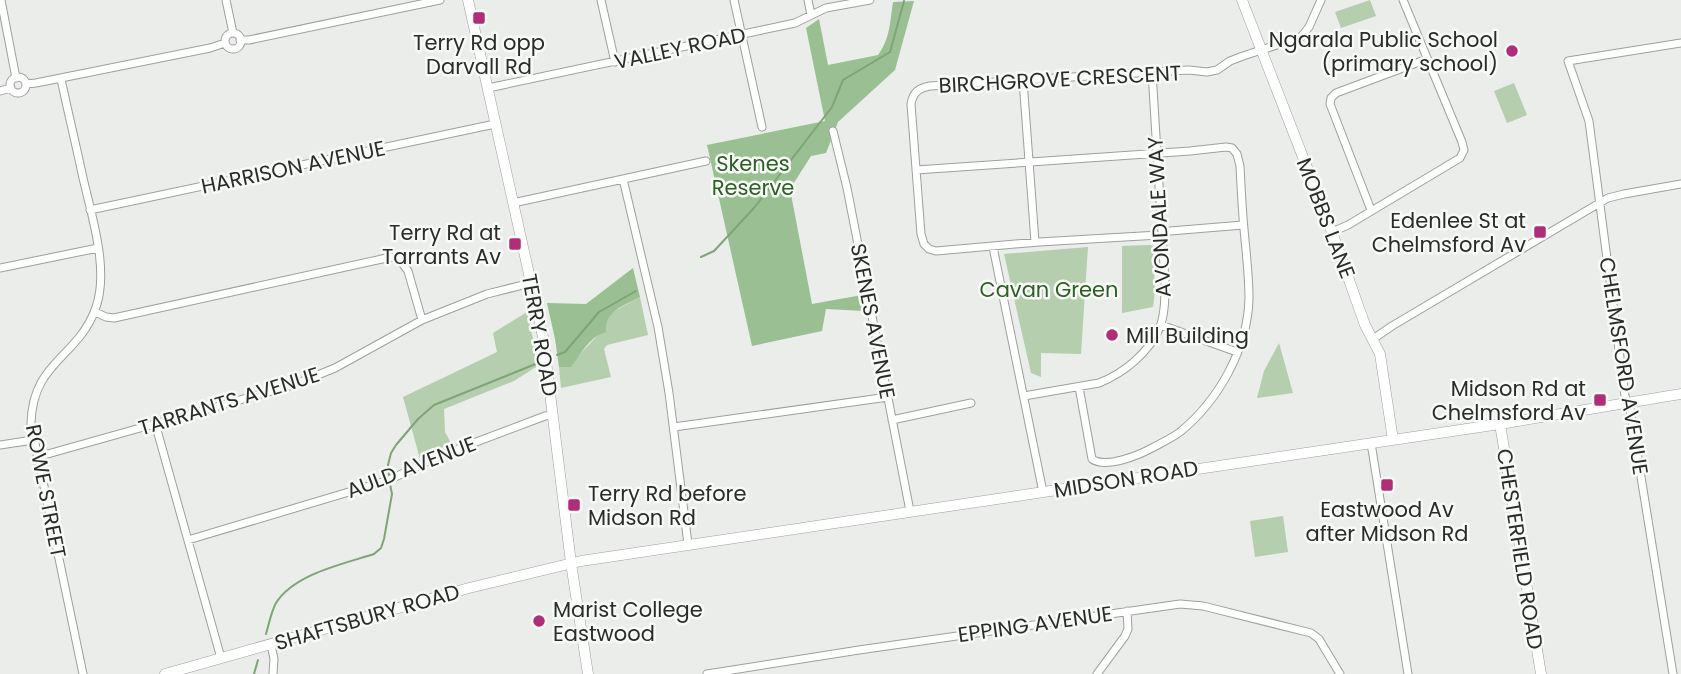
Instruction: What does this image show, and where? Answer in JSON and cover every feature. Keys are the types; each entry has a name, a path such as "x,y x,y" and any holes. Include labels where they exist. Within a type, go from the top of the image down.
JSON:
{"street":[{"path":"1,0 16,78"},
{"path":"226,0 233,33"},
{"path":"240,40 440,0"},
{"name":"TERRY ROAD","path":"468,0 543,337 571,563 588,674"},
{"path":"601,0 615,62"},
{"path":"734,0 762,127"},
{"path":"808,0 811,15"},
{"name":"VALLEY ROAD","path":"488,88 795,23 827,8 870,0"},
{"name":"MOBBS LANE","path":"1242,0 1365,325 1380,354 1393,440"},
{"name":"BIRCHGROVE CRESCENT","path":"1243,225 993,247 936,251 929,249 920,234 912,96 920,88 930,86 1217,70 1230,61 1301,37 1309,27 1321,0"},
{"path":"1332,232 1460,158 1464,150 1404,0"},
{"path":"233,33 239,36 240,44 235,49 229,48 225,43 227,35 233,33"},
{"path":"26,84 61,79 225,43"},
{"name":"CHELMSFORD AVENUE","path":"1673,674 1630,412 1625,396 1589,121 1568,61 1681,43"},
{"path":"1371,210 1331,98 1336,93 1427,59"},
{"name":"AVONDALE WAY","path":"1024,396 1099,383 1125,370 1147,347 1161,326 1165,298 1152,72"},
{"path":"16,78 22,78 26,84 21,93 15,93 11,88 11,82 16,78"},
{"name":"ROWE STREET","path":"61,79 98,248 101,281 95,312 83,333 52,365 38,387 31,412 33,440 83,674"},
{"path":"1023,80 1035,242"},
{"path":"0,91 11,88"},
{"name":"HARRISON AVENUE","path":"90,210 495,124"},
{"name":"SKENES AVENUE","path":"833,131 847,188 911,511"},
{"path":"916,170 1226,147 1232,148 1237,154 1249,301 1237,352 1222,384 1198,415 1178,433 1144,452 1101,463 1092,459 1079,387"},
{"path":"513,203 706,161"},
{"path":"622,179 658,327 674,427 688,544"},
{"path":"1373,339 1600,203 1620,195 1681,184"},
{"path":"993,247 1043,492"},
{"path":"0,268 98,248"},
{"path":"95,312 114,318 391,257 399,259 408,271 422,320"},
{"name":"TARRANTS AVENUE","path":"37,457 293,385 335,368 422,320 487,294 531,283"},
{"path":"1161,326 1237,352"},
{"name":"MIDSON ROAD","path":"571,563 1500,424 1681,394"},
{"path":"674,427 888,397"},
{"path":"892,420 971,403"},
{"name":"AULD AVENUE","path":"188,540 389,480 439,456 553,415"},
{"path":"155,423 221,658"},
{"name":"CHESTERFIELD ROAD","path":"1500,424 1541,674"},
{"path":"0,445 33,440"},
{"path":"1371,443 1408,674"},
{"name":"SHAFTSBURY ROAD","path":"165,674 482,585 571,563"},
{"name":"EPPING AVENUE","path":"707,674 1127,611 1192,604 1311,633 1319,639 1340,674"},
{"path":"1097,674 1125,636 1128,629 1127,611"},
{"path":"271,645 273,674"}],"green space":[{"path":"1370,0 1376,16 1341,28 1335,12"},
{"name":"Skenes Reserve","path":"914,1 895,70 838,122 826,153 811,156 790,189 812,304 862,295 864,311 826,309 822,331 752,346 707,145 825,121 806,28 819,19 828,65 878,55 887,36 893,2"},
{"path":"1514,83 1527,115 1507,123 1494,91"},
{"path":"1122,246 1153,246 1153,307 1122,313"},
{"name":"Cavan Green","path":"1088,247 1081,354 1041,353 1041,377 1031,373 1004,254"},
{"path":"633,268 640,297 612,314 606,325 606,332 590,342 571,367 559,367 547,303 586,304"},
{"path":"640,297 648,335 607,345 604,349 611,377 561,388 559,367 565,367 580,354 600,333 611,313"},
{"path":"527,312 536,367 514,381 444,409 445,432 451,443 420,459 403,397 497,352 493,333"},
{"path":"1279,343 1293,393 1257,398 1264,371"},
{"path":"1283,516 1288,552 1255,557 1250,521"}],"waterway":[{"path":"701,257 714,251 754,208 832,107 843,80 890,52 904,1"},
{"path":"557,355 565,352 599,312 636,291"},
{"path":"389,476 388,465 396,445 434,405 538,363"},
{"path":"266,634 271,614 284,593 307,577 374,554 381,548 392,494 390,484"},
{"path":"254,674 258,660"}],"place":[{"name":"Terry Rd opp Darvall Rd","path":"479,18"},
{"name":"Ngarala Public School (primary school)","path":"1512,51"},
{"name":"Edenlee St at Chelmsford Av","path":"1540,232"},
{"name":"Terry Rd at Tarrants Av","path":"515,244"},
{"name":"Mill Building","path":"1112,335"},
{"name":"Midson Rd at Chelmsford Av","path":"1600,400"},
{"name":"Eastwood Av after Midson Rd","path":"1387,485"},
{"name":"Terry Rd before Midson Rd","path":"574,505"},
{"name":"Marist College Eastwood","path":"539,621"}]}
